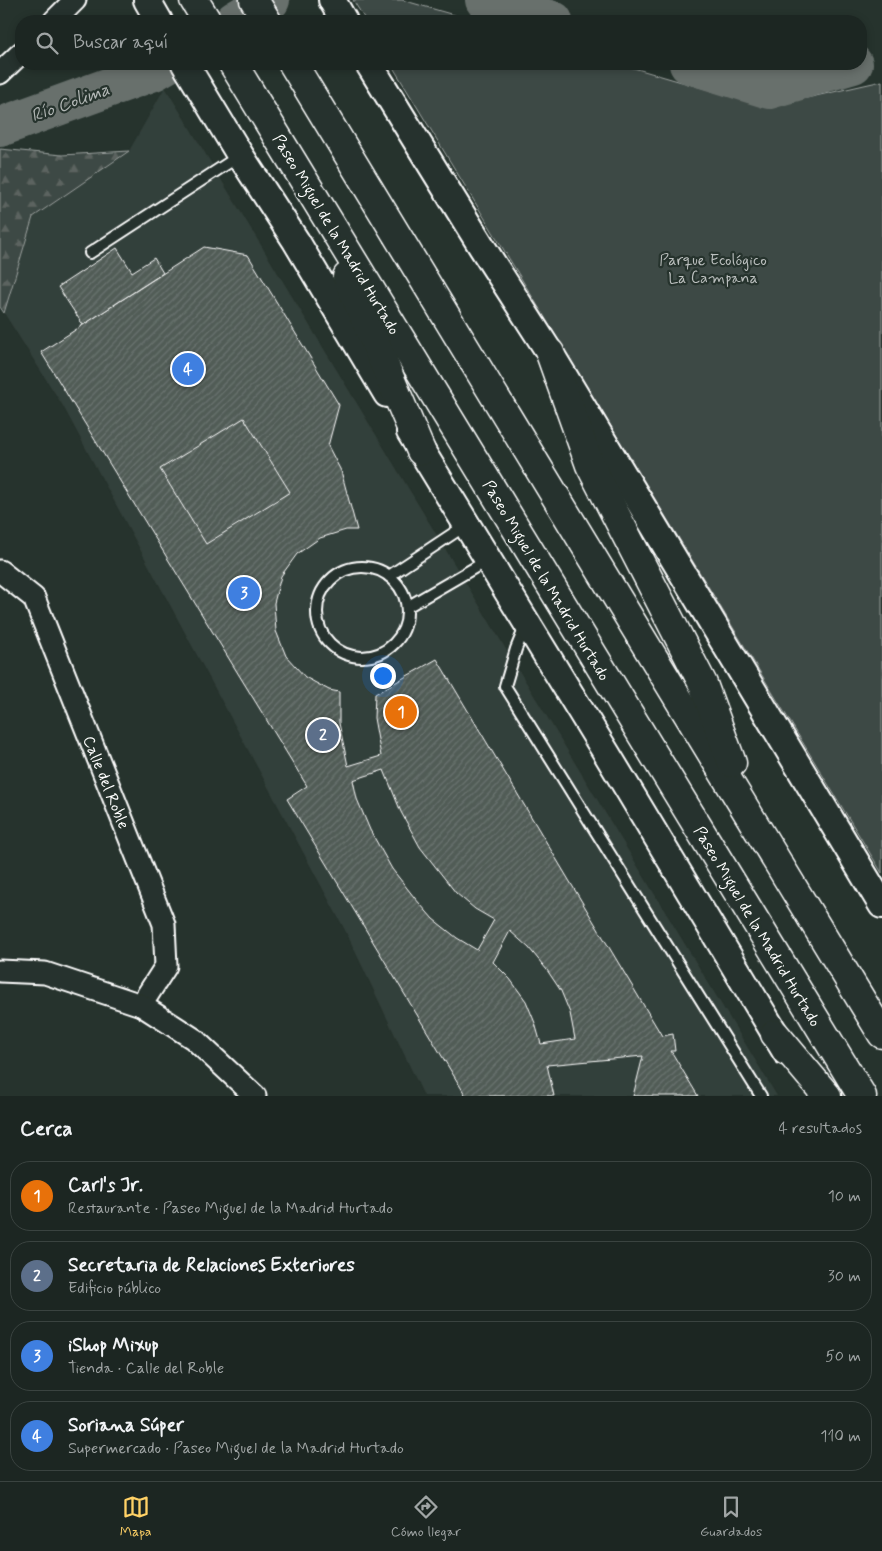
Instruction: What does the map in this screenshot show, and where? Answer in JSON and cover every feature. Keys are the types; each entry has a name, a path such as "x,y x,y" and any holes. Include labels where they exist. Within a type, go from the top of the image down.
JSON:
{"highway":[{"path":"194,0 203,15"},
{"path":"254,0 263,15"},
{"name":"Paseo Miguel de la Madrid Hurtado","path":"237,70 862,1096"},
{"path":"297,70 882,1034"},
{"path":"309,188 421,451"},
{"path":"550,353 590,465 703,684 753,821"},
{"path":"775,1034 827,1096"}],"street":[{"path":"60,15 76,0"},
{"path":"147,0 156,15"},
{"path":"332,0 341,15"},
{"path":"0,73 15,59"},
{"path":"373,70 466,223 550,353 882,905"},
{"path":"189,71 240,155 296,241 812,1096"},
{"name":"Calle del Roble","path":"0,571 34,598 164,924 166,966 141,1004"},
{"path":"0,971 45,973 141,1004 194,1039 255,1096"}],"lane":[{"path":"90,253 240,155"},
{"path":"389,576 466,525"},
{"path":"407,607 488,560"},
{"path":"352,567 368,567 389,576 403,593 407,607 406,622 401,635 392,647 380,654 365,658 350,657 337,651 326,641 318,627 316,612 318,596 326,583 338,573 352,567"},
{"path":"526,623 505,686 760,1096"}],"shaded area":[{"path":"165,87 777,1096 424,1096 345,930 63,406 4,313 33,217 129,151"}],"green space":[{"path":"353,0 402,0 454,15 362,15"},
{"name":"Parque Ecológico La Campana","path":"395,70 641,70 767,107 882,81 882,873"},
{"path":"0,149 62,155 129,151 33,217 4,313 0,307"}],"building":[{"path":"204,247 248,255 339,405 328,446 341,471 357,530 346,530 320,538 297,554 281,576 274,603 276,631 286,656 305,677 329,690 339,692 339,723 348,766 381,756 374,718 375,694 437,659 662,1036 673,1034 675,1051 671,1051 698,1096 633,1096 643,1056 547,1065 554,1096 466,1096 287,799 307,786 41,352","holes":["384,770 401,812 420,847 456,893 475,909 494,920 477,950 457,938 433,919 392,869 370,830 357,799 353,780","510,931 529,948 561,991 570,1013 575,1039 541,1044 526,1001 510,979 493,962"]},
{"path":"117,248 132,272 154,258 163,273 83,325 58,287"},
{"path":"244,418 290,492 206,544 160,469"}],"waterway":[{"name":"Río Colima","path":"245,15 270,0"},
{"name":"Río Colima","path":"485,0 534,15"},
{"name":"Río Colima","path":"0,127 156,70"},
{"name":"Río Colima","path":"708,70 769,89 833,70"}],"place":[{"name":"Soriana Súper","path":"188,369"},
{"name":"iShop Mixup","path":"244,593"},
{"name":"Carl's Jr.","path":"401,712"},
{"name":"Secretaria de Relaciones Exteriores","path":"323,735"}]}
